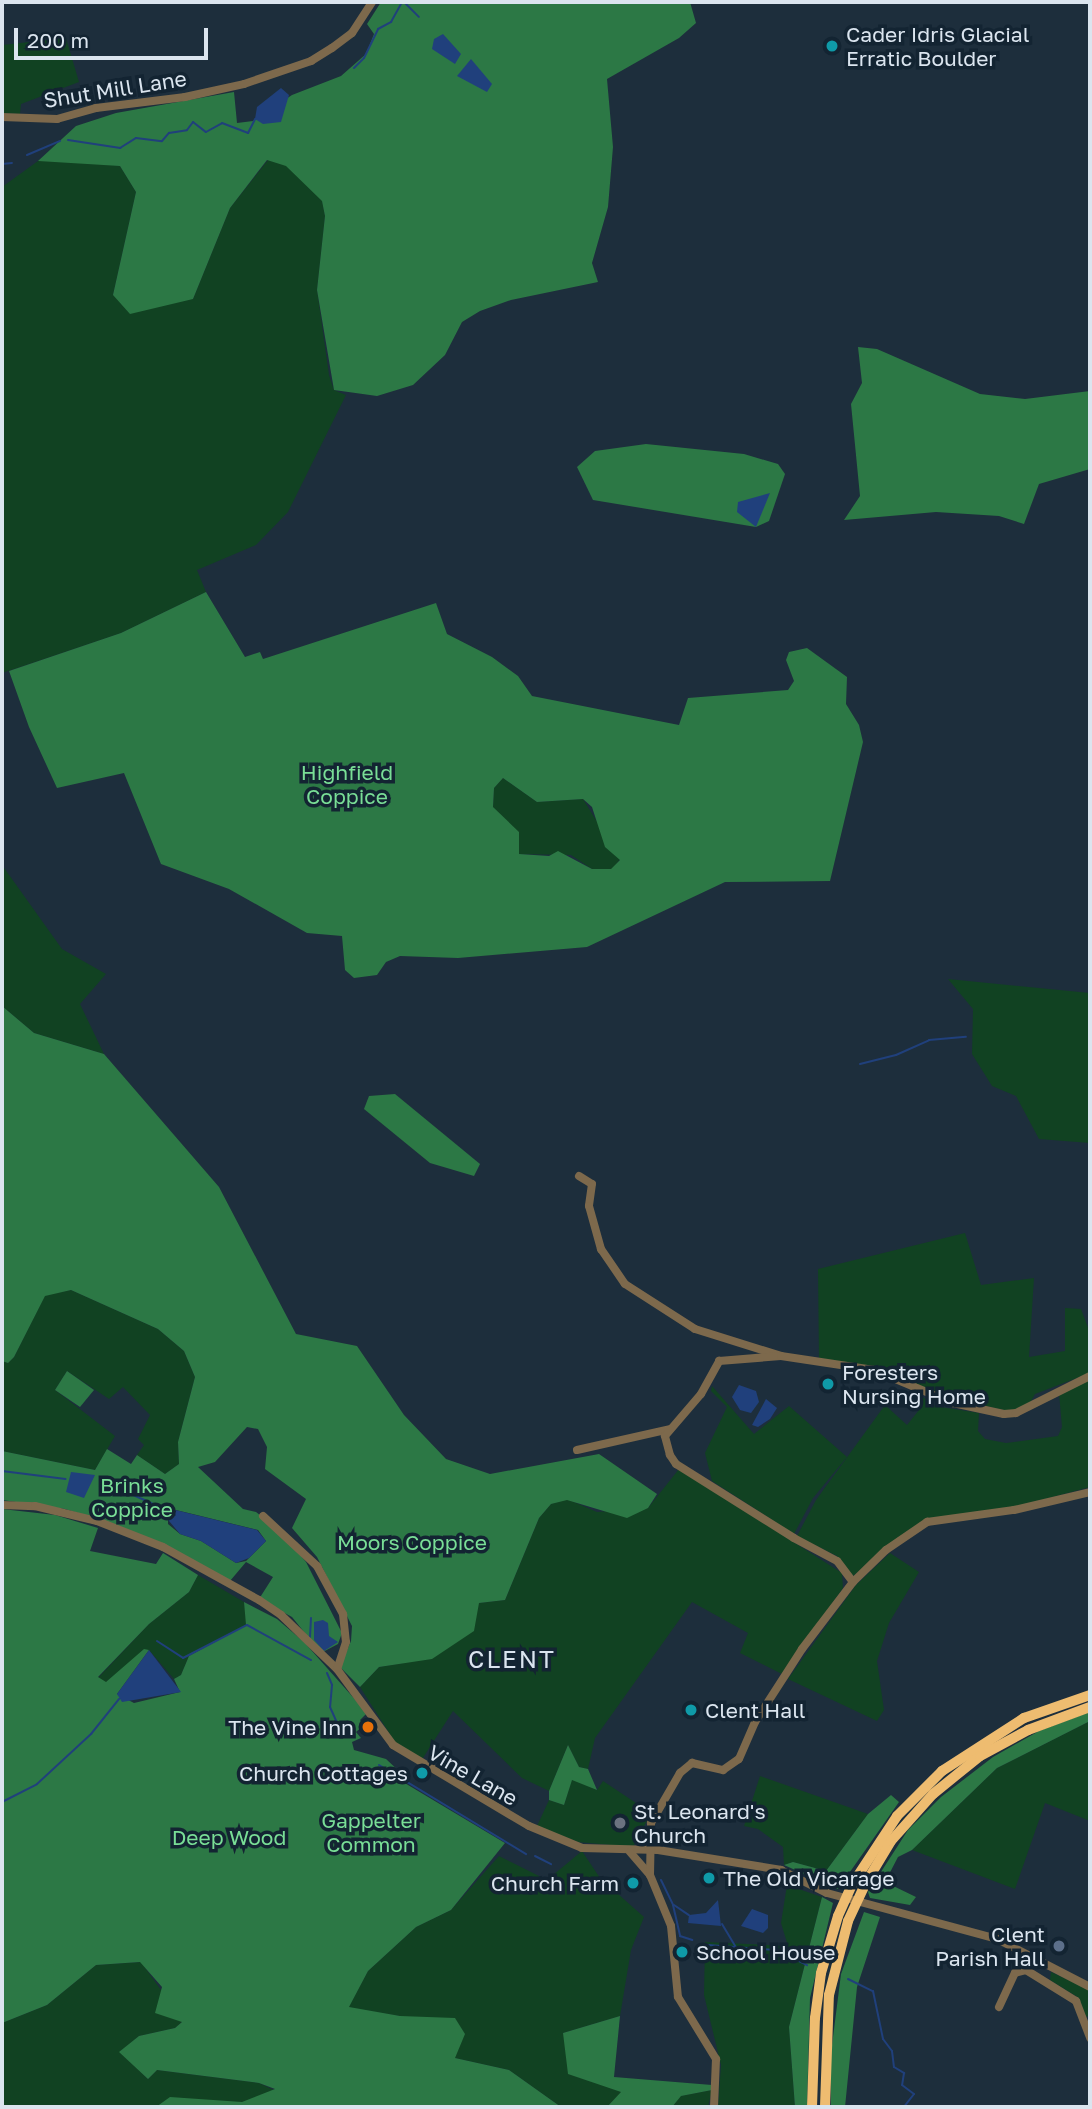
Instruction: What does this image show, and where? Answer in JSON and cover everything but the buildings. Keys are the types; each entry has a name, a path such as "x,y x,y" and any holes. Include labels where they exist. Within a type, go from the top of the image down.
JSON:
{"highway":[{"path":"812,2107 816,2006 843,1918 858,1885 897,1816 942,1771 1024,1718 1090,1695"},
{"path":"858,1885 933,1794 980,1756 1028,1730 1090,1707"},
{"path":"825,2107 829,1995 843,1918"}],"street":[{"name":"Shut Mill Lane","path":"2,117 57,119 96,108 174,99 244,84 311,61 332,48 352,33 372,2"},
{"path":"579,1176 592,1184 589,1206 601,1249 625,1284 695,1329 782,1356 883,1372 953,1403 1004,1415 1016,1413 1090,1376"},
{"path":"782,1356 719,1361 701,1394 663,1442 676,1464 837,1561 853,1582"},
{"path":"577,1450 673,1428"},
{"path":"650,1875 649,1850 654,1814 680,1773 692,1763 723,1770 739,1759 755,1722 853,1582 886,1550 927,1522 1014,1510 1090,1492"},
{"name":"Vine Lane","path":"2,1505 65,1512 163,1547 281,1615 337,1669 393,1745 410,1758 529,1826 582,1848 630,1852 649,1850 781,1871 827,1893 997,1939 1090,1987"},
{"path":"263,1516 317,1566 343,1615 346,1643 337,1669"},
{"path":"630,1852 650,1875 671,1926 678,1997 712,2048 719,2068 714,2107"},
{"path":"1044,1980 1049,1964"},
{"path":"999,2007 1020,1969 1044,1980 1076,2001 1090,2038"}],"green space":[{"path":"381,2 690,2 696,23 679,38 607,79 613,147 608,207 592,263 598,282 511,300 480,311 462,322 445,355 413,385 377,396 334,390 317,290 325,216 322,201 286,166 267,160 230,208 193,299 130,314 113,295 136,192 120,166 38,161 76,126 116,113 234,92 237,123 253,121 292,95 341,76 366,54 374,34 367,24"},
{"path":"66,38 79,82 21,104 20,114 2,113 2,45"},
{"path":"78,160 120,166 136,192 113,295 193,299 230,208 268,160 286,165 322,200 325,216 317,290 329,375 334,390 346,395 288,512 256,545 197,570 206,592 121,633 2,673 2,187 38,161"},
{"path":"858,347 877,349 980,394 1025,399 1090,391 1090,469 1039,484 1024,524 999,516 936,512 844,520 860,496 851,404 862,383"},
{"path":"646,444 744,454 778,464 785,474 769,521 756,527 593,500 577,467 595,451"},
{"name":"Highfield Coppice","path":"206,592 245,657 260,652 263,659 436,603 447,634 492,657 518,676 532,696 679,725 688,698 788,690 794,681 786,660 789,652 807,648 847,677 846,704 859,725 863,742 830,881 725,882 587,947 458,958 400,956 386,962 377,975 354,978 345,970 342,936 307,933 229,889 161,864 124,773 57,788 29,727 9,671 121,633","holes":["503,778 537,802 583,799 592,807 605,847 620,860 611,869 592,869 558,851 549,856 519,854 519,832 493,807 494,788"]},
{"path":"503,778 537,802 583,799 620,859 612,870 592,869 571,855 519,854 493,807 494,788"},
{"path":"2,865 62,949 106,974 80,1004 104,1054 34,1033 2,1006"},
{"path":"948,979 1090,993 1090,1143 1039,1139 1016,1096 992,1086 972,1054 973,1009"},
{"name":"Moors Coppice","path":"2,1006 34,1033 104,1054 219,1187 296,1334 357,1346 404,1415 446,1459 490,1474 599,1454 657,1494 648,1508 627,1518 567,1500 551,1504 539,1518 505,1600 479,1603 474,1631 432,1659 379,1667 360,1687 340,1667 351,1641 352,1626 317,1557 292,1528 306,1499 265,1469 267,1447 258,1429 247,1427 215,1462 198,1467 243,1509 256,1512 277,1528 306,1562 342,1633 338,1644 321,1653 292,1617 259,1599 273,1577 246,1562 230,1581 108,1522 65,1509 2,1500 2,1451 95,1470 107,1449 131,1464 137,1455 165,1474 179,1464 178,1442 195,1377 184,1351 158,1329 71,1290 45,1296 14,1357 8,1363 2,1361","holes":["168,1508 258,1530 266,1541 246,1561 236,1563 201,1541 180,1534 168,1524"]},
{"path":"395,1094 480,1164 474,1176 430,1163 364,1109 369,1096"},
{"path":"965,1233 981,1285 1034,1278 1029,1357 1065,1351 1065,1308 1081,1309 1090,1333 1090,1373 1035,1394 1030,1403 1013,1412 939,1396 884,1369 819,1358 818,1269"},
{"path":"71,1290 158,1329 184,1351 195,1377 178,1442 179,1464 165,1474 137,1455 144,1445 138,1439 150,1415 123,1387 109,1399 67,1371 55,1390 115,1436 95,1470 2,1451 2,1361 8,1363 14,1357 45,1295"},
{"path":"67,1371 94,1390 80,1407 55,1390"},
{"path":"1090,1380 1090,1487 1015,1507 925,1519 853,1576 837,1556 797,1536 816,1500 885,1405 907,1425 919,1410 920,1395 935,1406 979,1413 978,1431 985,1439 1006,1443 1058,1436 1062,1427 1059,1393"},
{"path":"712,1386 754,1434 789,1406 847,1457 813,1498 794,1534 712,1481 705,1453 727,1407 711,1391"},
{"path":"679,1469 842,1573 843,1588 782,1674 740,1653 748,1633 692,1602 595,1738 588,1769 579,1767 568,1745 549,1791 522,1778 453,1711 421,1761 395,1742 360,1687 379,1667 403,1663 479,1603 505,1600 539,1518 551,1504 567,1499 597,1512 648,1508"},
{"name":"Deep Wood","path":"2,1509 55,1515 98,1528 90,1551 156,1564 163,1553 198,1575 189,1592 149,1624 98,1677 106,1682 144,1649 149,1650 117,1694 134,1703 180,1692 174,1679 181,1675 189,1656 246,1625 244,1602 277,1619 304,1642 367,1713 360,1720 364,1725 356,1732 361,1738 352,1742 354,1750 386,1759 401,1773 398,1779 505,1843 451,1910 416,1927 368,1971 349,2007 400,2016 455,2018 465,2034 455,2058 509,2070 561,2107 156,2107 170,2097 242,2102 275,2089 259,2083 157,2070 148,2079 119,2052 139,2036 175,2028 182,2022 155,2013 162,1987 140,1962 96,1965 47,2005 2,2023"},
{"path":"890,1553 919,1572 889,1623 877,1661 884,1710 877,1721 788,1679 856,1585"},
{"path":"198,1575 244,1602 247,1625 189,1656 181,1675 174,1679 149,1650 106,1683 98,1678 149,1624 189,1592"},
{"path":"1090,1712 1090,1721 997,1768 912,1850 898,1857 885,1882 916,1897 910,1905 870,1898 868,1892 908,1830 941,1797 993,1757 1039,1731"},
{"path":"1090,1721 1090,1821 1045,1803 1015,1889 912,1850 997,1768"},
{"path":"568,1745 579,1767 588,1769 597,1790 572,1780 564,1805 549,1800 549,1791"},
{"path":"760,1776 868,1814 826,1871 793,1862 784,1865 783,1847 758,1829 744,1826"},
{"path":"572,1779 597,1790 603,1781 651,1813 633,1847 578,1842 537,1826 549,1800 564,1805"},
{"path":"891,1795 899,1802 838,1889 784,1865 793,1862 826,1871 868,1814"},
{"path":"582,1851 600,1878 644,1917 631,1950 620,2016 563,2033 622,2092 607,2107 561,2107 509,2070 455,2058 400,2016 348,2008 368,1971 416,1927 451,1910 499,1856 547,1880"},
{"path":"787,1885 822,1897 789,2027 795,2107 718,2107 721,2065 704,1995 705,1942 788,1946 781,1923"},
{"path":"822,1897 833,1903 810,1998 807,2107 795,2107 789,2027"},
{"path":"864,1912 880,1917 857,1987 845,2107 831,2107 831,2053 841,1974"},
{"path":"141,1962 183,2021 175,2028 139,2036 120,2052 148,2079 157,2070 259,2083 310,2107 2,2107 2,2023 47,2005 96,1965"},
{"path":"1051,1972 1090,1990 1090,2015 1086,2017 1079,1998 1050,1980"},
{"path":"620,2016 614,2077 712,2085 712,2090 681,2096 672,2107 607,2107 621,2092 568,2074 563,2033"},
{"path":"712,2090 708,2107 672,2107 680,2096"}],"water":[{"path":"443,34 461,54 455,64 432,49 434,39"},
{"path":"471,59 492,84 487,92 457,76"},
{"path":"281,88 289,95 281,122 263,124 255,119 257,107"},
{"path":"770,493 756,527 737,512 738,502"},
{"path":"739,1385 756,1391 759,1402 751,1413 740,1410 732,1397"},
{"path":"766,1399 777,1408 770,1419 758,1427 752,1425"},
{"path":"71,1472 95,1475 84,1498 66,1492"},
{"path":"167,1508 257,1530 266,1541 249,1558 236,1563 201,1541 180,1534 164,1515"},
{"path":"323,1620 328,1623 329,1636 338,1642 324,1651 314,1640 314,1622"},
{"path":"149,1650 181,1692 122,1702 117,1694"},
{"path":"718,1900 721,1926 688,1923 689,1915 706,1913"},
{"path":"752,1909 768,1915 768,1928 763,1933 741,1926"}],"waterway":[{"path":"354,68 364,58 378,29 391,22 402,2"},
{"path":"404,2 419,17"},
{"path":"68,140 120,148 136,138 162,141 169,133 187,130 193,122 206,132 222,123 248,133 255,119"},
{"path":"27,155 60,141"},
{"path":"2,164 12,163"},
{"path":"860,1064 896,1055 929,1040 966,1037"},
{"path":"2,1471 66,1479"},
{"path":"103,1481 164,1509"},
{"path":"310,1637 311,1618"},
{"path":"157,1641 183,1658 247,1625 311,1660"},
{"path":"327,1673 332,1685 330,1707 340,1729"},
{"path":"2,1802 37,1784 91,1734 119,1699"},
{"path":"379,1765 526,1854"},
{"path":"535,1856 551,1864"},
{"path":"661,1880 673,1905 680,1936 692,1940"},
{"path":"674,1905 689,1915"},
{"path":"722,1924 736,1947"},
{"path":"708,1945 788,1951"},
{"path":"791,1957 807,1965"},
{"path":"848,1979 873,1991 883,2039 892,2051 894,2067 904,2073 902,2085 914,2094 904,2107"}],"place":[{"name":"Cader Idris Glacial Erratic Boulder","path":"832,46"},
{"name":"Foresters Nursing Home","path":"828,1384"},
{"name":"Clent Hall","path":"691,1710"},
{"name":"The Vine Inn","path":"368,1727"},
{"name":"Church Cottages","path":"422,1773"},
{"name":"St. Leonard's Church","path":"620,1823"},
{"name":"The Old Vicarage","path":"709,1878"},
{"name":"Church Farm","path":"633,1883"},
{"name":"Clent Parish Hall","path":"1059,1946"},
{"name":"School House","path":"682,1952"}],"district":[{"name":"CLENT","path":"512,1659"}],"park label":[{"name":"Brinks Coppice","path":"132,1497"},
{"name":"Gappelter Common","path":"371,1832"}]}
